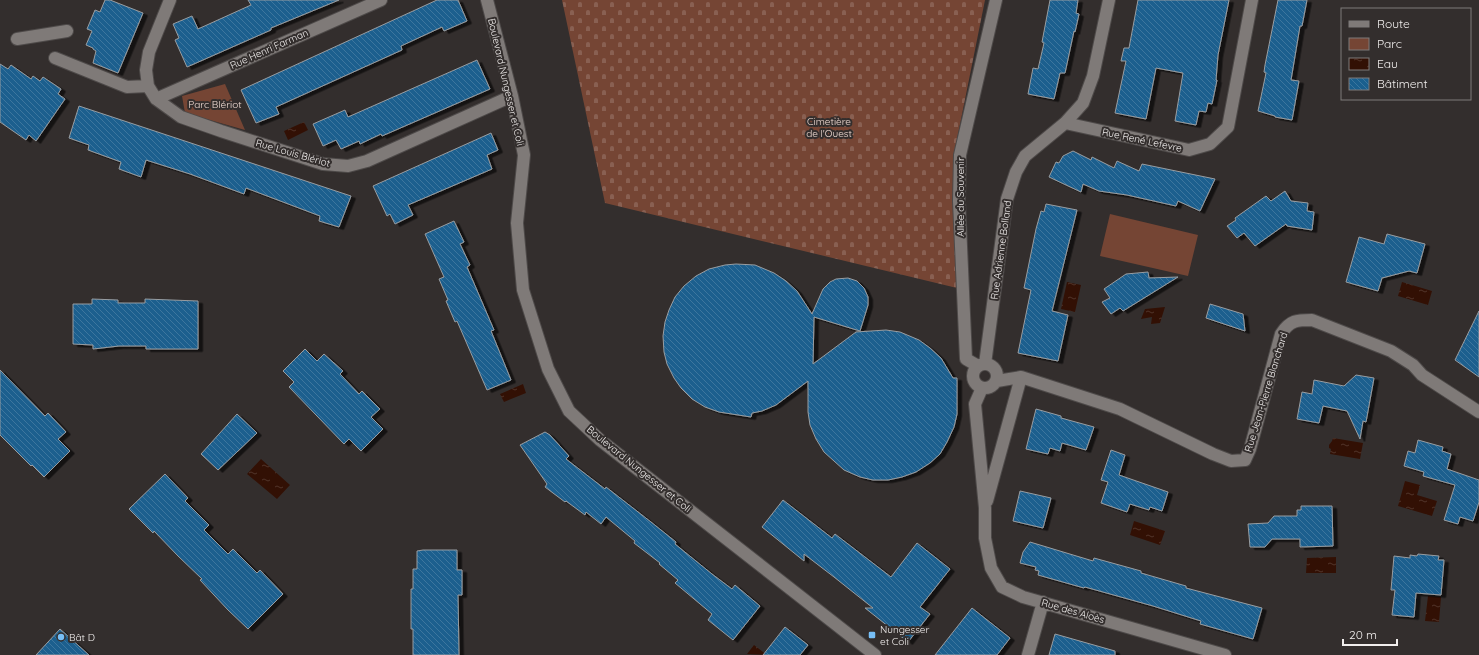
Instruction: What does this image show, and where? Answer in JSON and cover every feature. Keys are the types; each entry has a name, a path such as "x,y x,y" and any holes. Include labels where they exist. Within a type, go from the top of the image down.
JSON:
{"street":[{"name":"Rue Louis Blériot","path":"170,0 149,52 146,70 148,86 156,99 182,117 220,131 323,164 348,166 367,161 512,96"},
{"name":"Rue Henri Farman","path":"156,99 381,0"},
{"name":"Boulevard Nungesser et Coli","path":"486,0 512,96 524,155 517,223 523,290 548,369 569,411 600,440 875,655"},
{"name":"Allée du Souvenir","path":"982,365 966,359 958,201 960,155 996,0"},
{"name":"Rue Adrienne Bolland","path":"982,365 1007,199 1016,172 1025,156 1065,123 1083,103 1093,76 1109,0"},
{"name":"Rue René Lefevre","path":"1065,123 1189,150 1210,144 1228,127 1252,0"},
{"path":"17,39 67,31"},
{"path":"56,58 127,87 148,86"},
{"name":"Rue Jean-Pierre Blanchard","path":"997,381 1021,377 1120,409 1213,454 1231,461 1245,460 1250,449 1281,334 1286,326 1298,320 1312,320 1391,351 1413,365 1422,376 1479,412"},
{"path":"982,365 993,366 998,373 997,381 991,387 982,388 975,383 973,374 982,365"},
{"name":"Rue des Aloès","path":"985,508 1021,377"},
{"name":"Rue des Aloès","path":"982,388 976,404 985,508 985,538 991,568 1002,587 1023,597 1225,655"},
{"path":"1028,655 1043,602"}],"green space":[{"name":"Cimetière de l'Ouest","path":"562,0 985,0 954,154 957,288 605,203"},
{"name":"Parc Blériot","path":"225,84 245,130 185,113 182,96"},
{"path":"1110,214 1198,235 1188,276 1100,256"}],"water":[{"path":"304,122 308,130 288,140 284,131"},
{"path":"1067,282 1081,285 1075,312 1061,309"},
{"path":"1402,282 1432,291 1428,305 1398,296"},
{"path":"1165,307 1160,323 1151,324 1152,317 1141,319 1145,309"},
{"path":"523,384 526,393 504,402 500,394"},
{"path":"1333,438 1363,443 1360,459 1330,454 1331,449 1329,448 1329,445"},
{"path":"261,459 290,485 277,499 247,474"},
{"path":"1405,481 1420,485 1417,495 1437,501 1432,516 1398,506"},
{"path":"1134,521 1165,531 1160,545 1130,535"},
{"path":"1336,557 1336,573 1306,573 1307,558"},
{"path":"1428,596 1441,597 1439,622 1425,621"},
{"path":"754,645 767,655 747,654"}],"building":[{"path":"105,0 110,0 143,13 118,73 93,63 96,51 86,45 92,31 87,29 95,10 100,12"},
{"path":"248,0 339,0 271,28 271,30 187,67 175,40 179,38 173,24 192,16 198,29 251,5"},
{"path":"437,0 458,0 467,21 444,31 442,27 401,46 402,50 276,107 279,114 256,123 241,90"},
{"path":"1050,0 1078,0 1076,13 1079,14 1065,73 1060,73 1054,99 1028,94 1033,68 1038,69 1044,43 1042,42"},
{"path":"1138,0 1229,0 1218,55 1217,80 1212,104 1208,103 1206,112 1199,111 1196,125 1175,121 1183,73 1156,68 1146,119 1115,113 1126,61 1121,61 1124,48 1129,48"},
{"path":"1278,0 1307,0 1302,26 1300,26 1291,80 1299,81 1292,120 1275,117 1258,111 1266,73 1264,72 1265,65"},
{"path":"477,60 490,89 382,136 381,134 360,144 359,141 341,149 336,140 323,146 313,124 345,110 348,117"},
{"path":"0,64 8,69 11,65 31,79 33,76 40,81 43,77 61,89 58,94 65,99 36,141 29,135 26,140 0,122"},
{"path":"79,106 351,196 339,227 319,221 320,216 246,188 244,194 146,160 141,177 119,169 121,162 88,150 89,145 69,138"},
{"path":"491,133 498,150 487,155 492,169 408,205 413,215 395,224 390,214 387,216 373,186"},
{"path":"1073,151 1091,160 1092,157 1114,168 1117,161 1139,171 1142,164 1215,179 1200,211 1178,201 1176,206 1127,195 1099,191 1083,184 1081,192 1049,177 1056,162 1059,163 1063,156"},
{"path":"1285,191 1291,201 1308,203 1307,211 1314,212 1312,230 1287,226 1286,224 1255,246 1244,233 1237,238 1227,226 1236,220 1235,218 1266,196 1271,201"},
{"path":"1046,204 1077,210 1052,311 1068,315 1058,361 1018,353 1031,290 1024,288 1036,229 1041,211 1044,212"},
{"path":"454,221 464,242 460,244 470,265 467,267 494,330 491,331 511,380 487,390 457,321 455,322 446,301 448,300 439,279 444,277 425,234"},
{"path":"1387,234 1425,244 1417,273 1409,271 1382,278 1378,291 1346,282 1359,237 1384,244"},
{"path":"736,264 755,265 774,273 797,291 812,314 823,289 830,282 836,279 848,278 857,281 864,288 868,297 868,305 860,331 814,317 813,364 856,332 886,330 900,332 919,340 941,358 953,378 957,378 957,414 954,427 940,454 916,472 888,480 873,480 860,477 844,470 824,452 810,425 808,412 808,381 776,405 762,411 752,413 751,417 719,412 705,407 692,399 681,388 667,364 664,352 663,336 665,322 675,297 684,286 696,276 709,269"},
{"path":"1148,272 1149,278 1178,277 1123,311 1120,308 1111,314 1102,302 1110,298 1104,289 1126,274"},
{"path":"92,299 118,300 118,303 145,303 145,299 198,301 198,349 146,349 146,346 119,346 93,349 93,345 73,344 73,304 92,304"},
{"path":"1210,304 1243,314 1245,331 1206,318"},
{"path":"1479,311 1479,377 1455,360"},
{"path":"305,349 317,361 324,354 343,371 340,374 359,394 362,391 380,409 371,417 383,429 361,451 349,439 344,444 289,387 294,382 283,371"},
{"path":"0,370 45,416 48,413 66,432 58,439 70,451 44,477 0,435"},
{"path":"1356,375 1374,378 1366,422 1363,421 1360,439 1347,411 1323,406 1319,423 1297,419 1302,392 1312,394 1314,380 1344,386"},
{"path":"1036,409 1094,427 1086,450 1062,443 1060,451 1050,448 1048,454 1026,449"},
{"path":"237,414 257,433 218,470 201,454"},
{"path":"545,432 550,435 569,456 566,459 605,489 606,487 651,522 712,574 732,589 735,585 760,606 733,640 708,620 712,614 675,583 678,580 606,517 601,524 586,512 585,515 545,487 547,484 520,445"},
{"path":"1418,440 1443,447 1442,451 1451,454 1447,469 1479,480 1479,502 1473,521 1460,517 1458,524 1444,520 1455,485 1423,476 1424,472 1404,466 1408,451 1415,453"},
{"path":"1111,450 1125,455 1119,475 1168,492 1162,511 1150,507 1149,510 1130,504 1127,512 1101,503 1108,482 1101,480"},
{"path":"165,474 188,498 185,501 209,525 204,530 228,554 233,549 257,573 260,570 283,594 248,629 200,580 202,579 154,531 153,533 129,509"},
{"path":"1020,491 1051,498 1043,528 1013,521"},
{"path":"783,500 832,538 835,534 891,577 917,543 950,569 920,607 930,614 908,642 865,608 873,608 834,577 804,554 804,561 762,527"},
{"path":"1301,506 1332,506 1333,546 1300,547 1300,539 1272,539 1265,547 1250,547 1248,524 1268,523 1274,516 1297,516 1297,510 1301,510"},
{"path":"1030,542 1093,561 1094,558 1141,571 1141,573 1186,586 1186,588 1262,608 1253,639 1200,624 1201,621 1153,606 1038,575 1039,571 1035,570 1036,567 1020,563 1023,552"},
{"path":"457,550 457,570 462,570 462,595 458,595 459,655 413,655 413,629 411,629 411,589 413,589 413,569 417,569 417,551"},
{"path":"1418,554 1439,556 1438,560 1444,560 1441,595 1416,593 1414,617 1392,615 1395,590 1391,590 1394,556 1410,558 1410,555 1417,556"},
{"path":"972,608 1010,638 997,655 935,655"},
{"path":"785,627 808,645 800,655 763,655"},
{"name":"Bât D","path":"60,629 89,655 36,655"},
{"path":"1055,634 1115,651 1115,655 1049,655"}],"place":[{"name":"Nungesser et Coli","path":"872,635"},
{"name":"Bât D","path":"61,637"}]}
